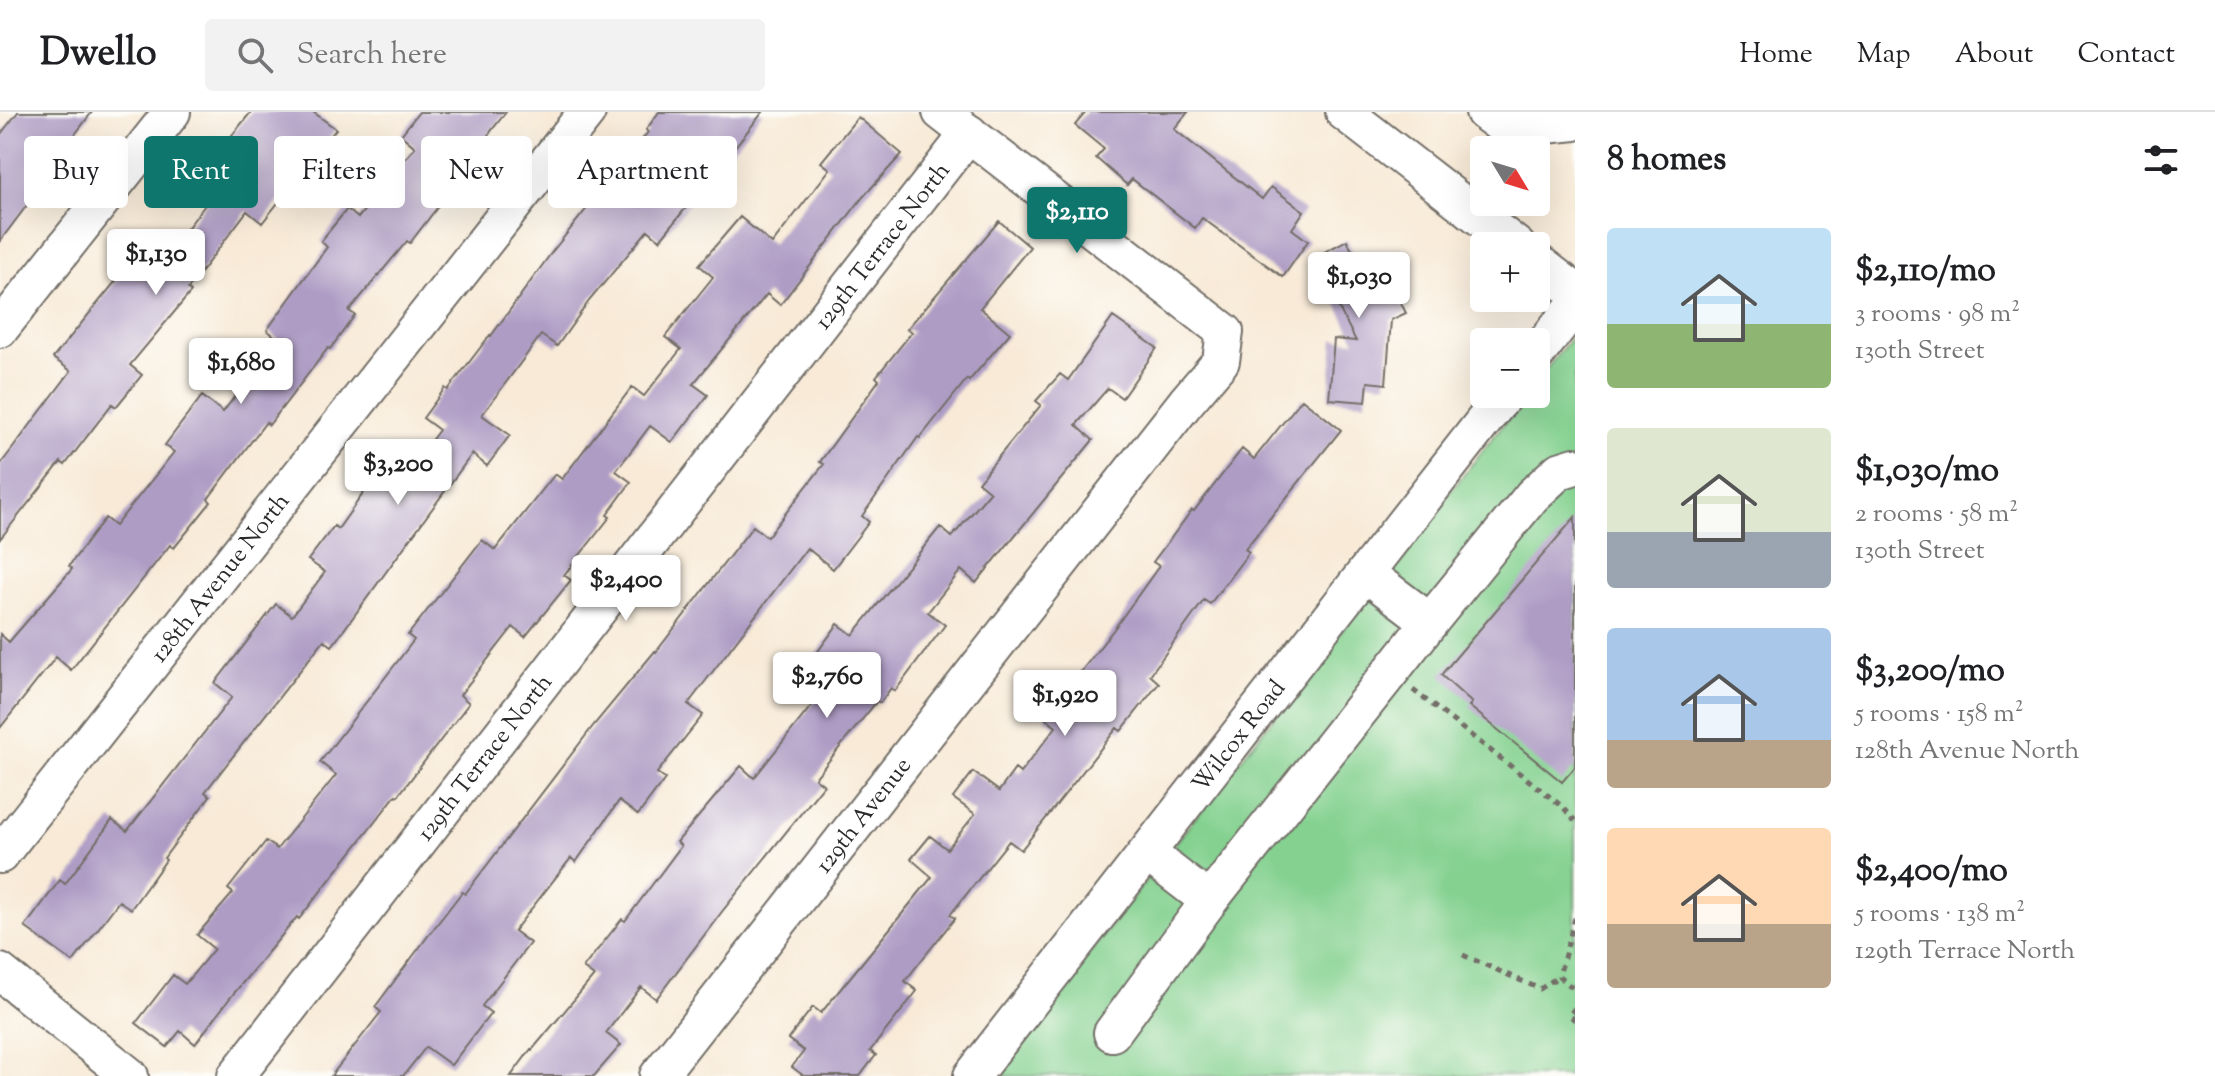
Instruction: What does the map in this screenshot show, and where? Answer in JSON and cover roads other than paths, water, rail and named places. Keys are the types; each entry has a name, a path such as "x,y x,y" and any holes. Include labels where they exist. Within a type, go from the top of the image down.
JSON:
{"street":[{"path":"0,329 172,112"},
{"name":"128th Avenue North","path":"0,855 587,112"},
{"path":"1344,112 1499,232"},
{"path":"1484,112 1507,129 1575,122"},
{"name":"129th Avenue","path":"658,1076 1221,361 1225,332 955,123"},
{"name":"129th Terrace North","path":"236,1076 955,123"},
{"path":"1550,272 1575,291"},
{"path":"1550,337 1575,305"},
{"name":"Wilcox Road","path":"972,1076 1494,408"},
{"path":"1112,1033 1209,901 1532,496 1559,471 1575,466"},
{"path":"1365,573 1430,622"},
{"path":"1147,853 1209,901"},
{"path":"4,983 130,1076"}]}
